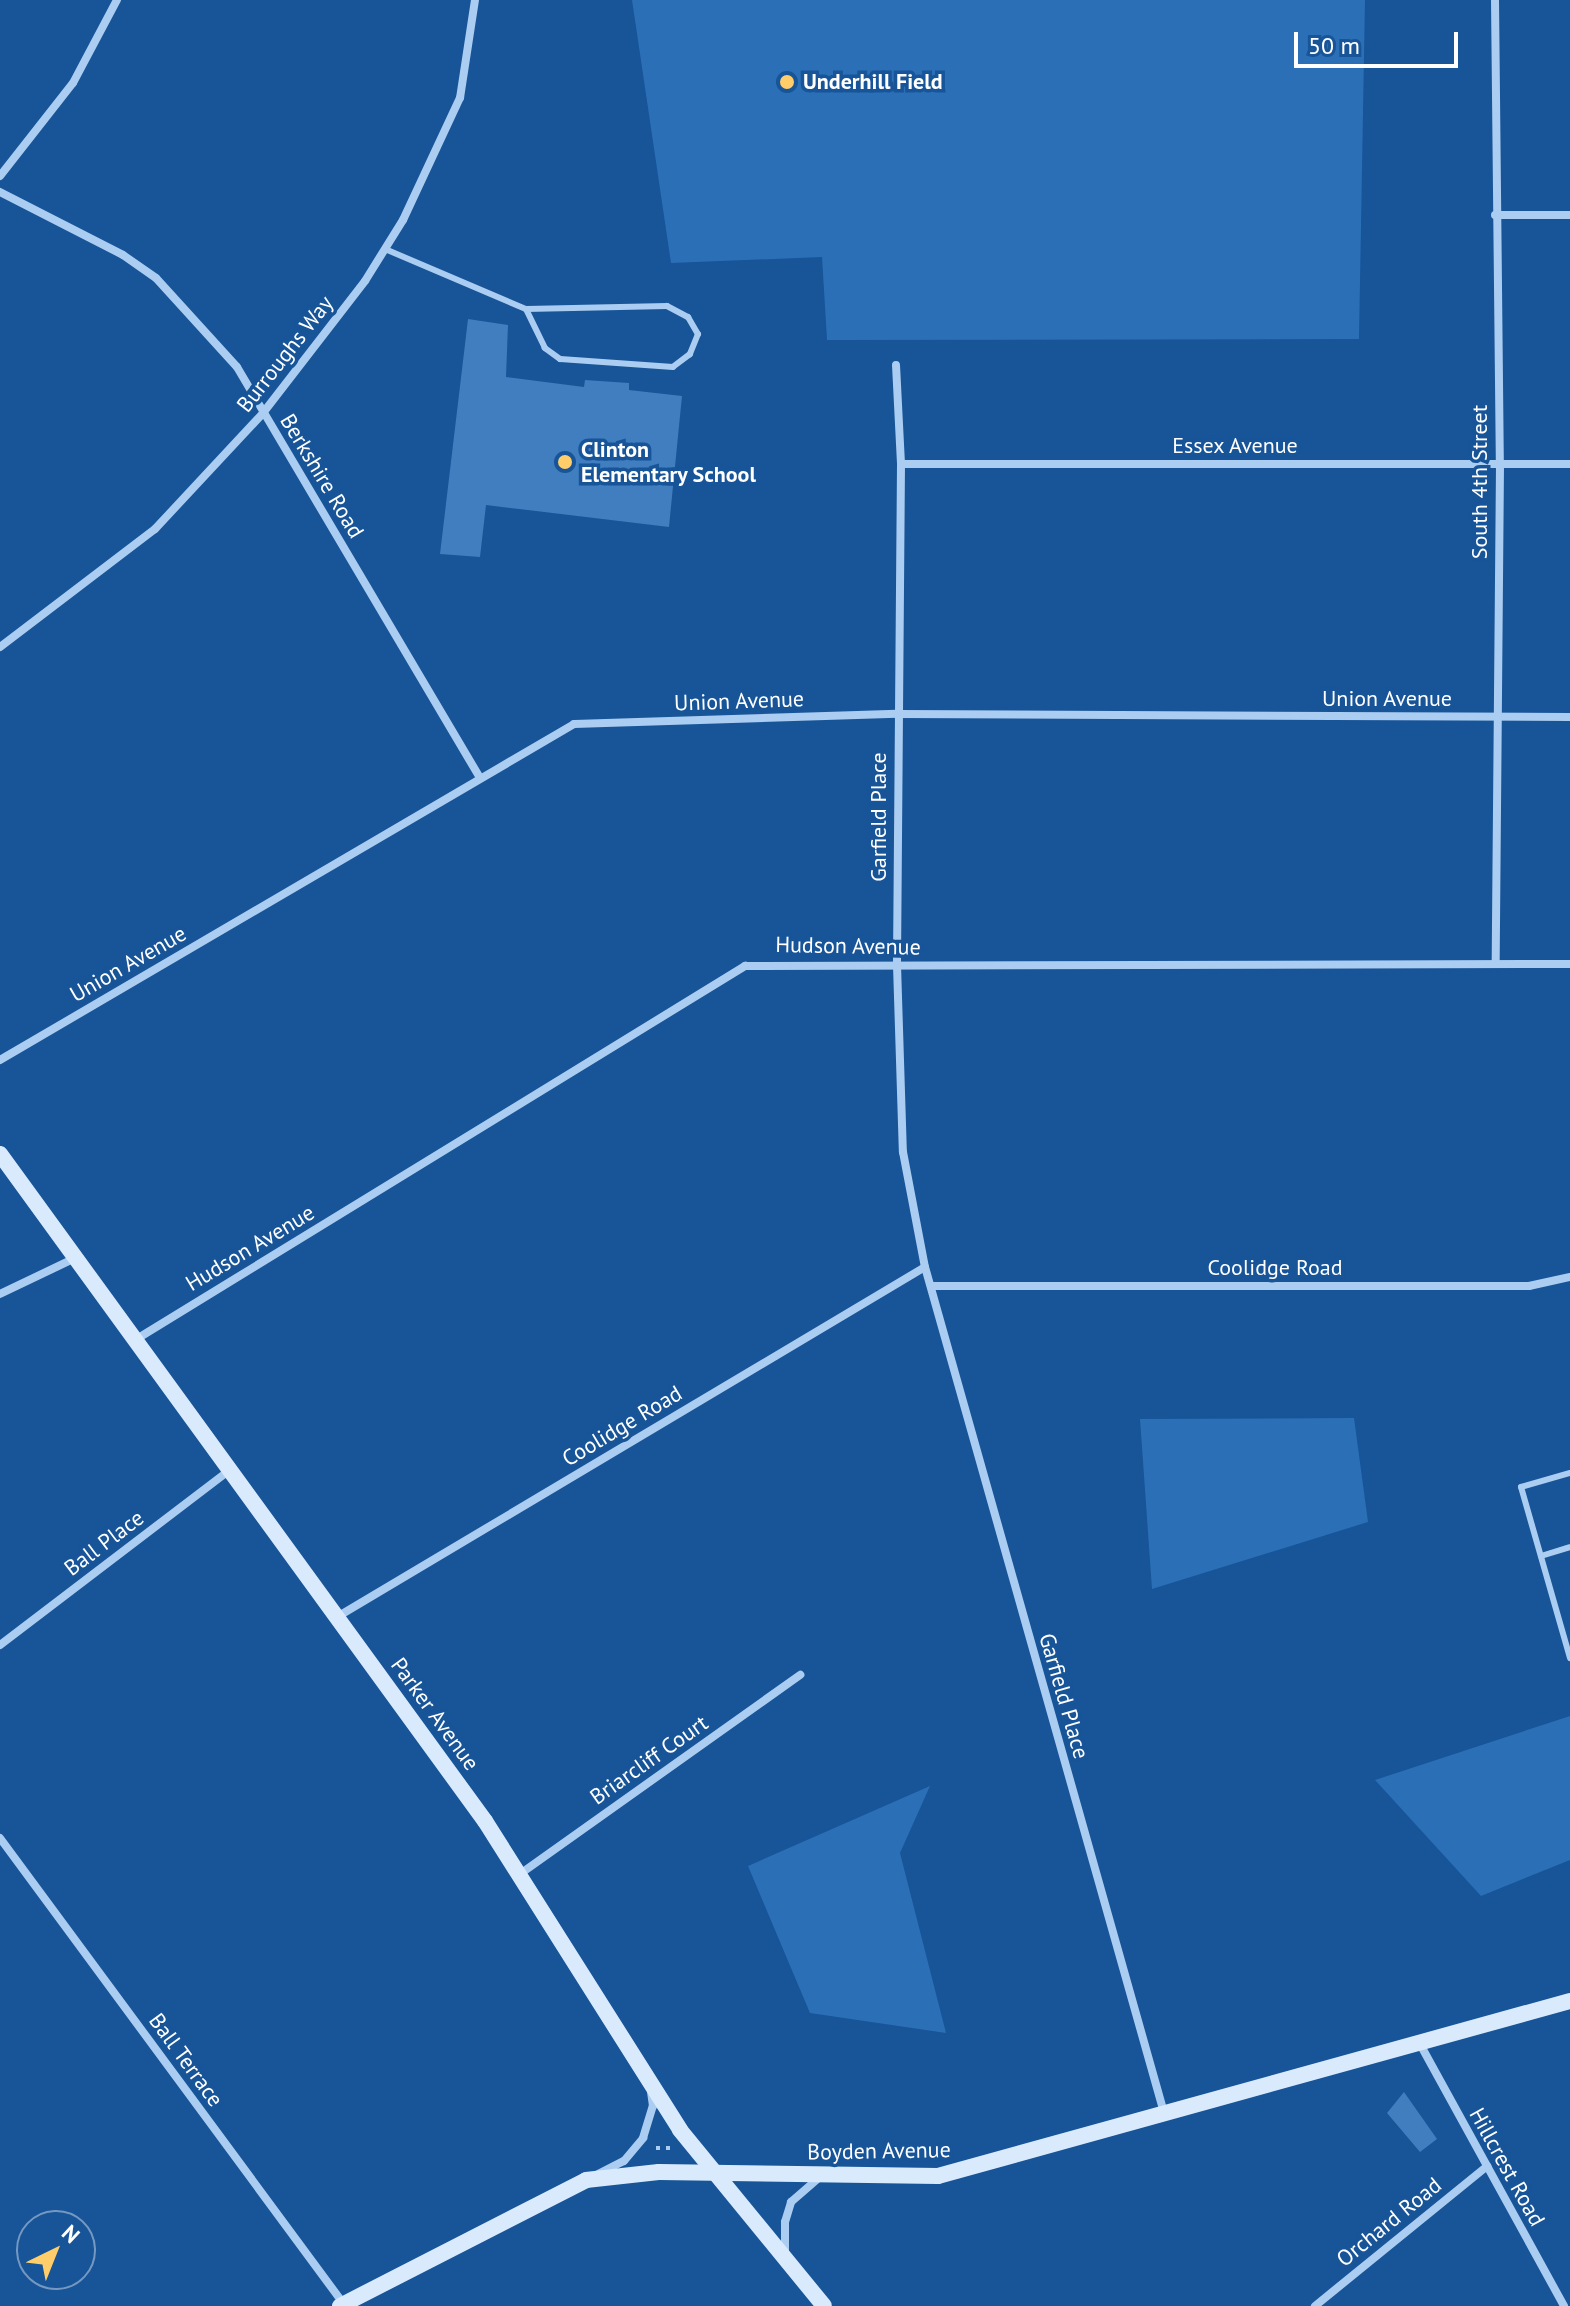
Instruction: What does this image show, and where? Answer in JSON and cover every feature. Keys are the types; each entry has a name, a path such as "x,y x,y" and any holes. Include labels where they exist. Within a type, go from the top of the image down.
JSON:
{"street":[{"path":"0,176 73,83 117,0"},
{"name":"Burroughs Way","path":"0,647 155,529 263,413 385,249 460,98 475,0"},
{"name":"South 4th Street","path":"1495,0 1500,465 1495,718 1496,964"},
{"name":"Berkshire Road","path":"0,192 123,255 156,278 237,367 480,778"},
{"path":"1495,215 1570,215"},
{"name":"Garfield Place","path":"896,365 901,464 897,965 903,1152 925,1267 1165,2115"},
{"name":"Essex Avenue","path":"901,464 1570,464"},
{"name":"Union Avenue","path":"0,1060 574,724 897,714 1570,717"},
{"name":"Hudson Avenue","path":"135,1340 745,966 1570,964"},
{"name":"Parker Avenue","path":"0,1154 520,1874 651,2087 716,2174 824,2306"},
{"path":"0,1294 75,1258"},
{"name":"Coolidge Road","path":"337,1617 925,1267"},
{"name":"Coolidge Road","path":"931,1286 1529,1286 1570,1277"},
{"name":"Ball Place","path":"0,1645 230,1469"},
{"name":"Briarcliff Court","path":"520,1874 800,1675"},
{"name":"Ball Terrace","path":"0,1838 342,2304"},
{"name":"Boyden Avenue","path":"342,2304 586,2180 638,2173 938,2176 1570,2001"},
{"name":"Hillcrest Road","path":"1420,2044 1564,2306"},
{"path":"586,2180 624,2161 643,2138 653,2106 651,2087"},
{"name":"Orchard Road","path":"1315,2306 1487,2166"},
{"path":"785,2259 785,2222 791,2202 822,2176"}],"lane":[{"path":"385,249 526,309 667,306 688,317 698,334 690,354 673,367 560,359 545,348 526,309"},
{"path":"1570,1473 1521,1487 1570,1658"},
{"path":"1541,1556 1570,1547"},
{"path":"1561,1626 1570,1623"}],"path":[{"path":"656,2148 674,2147"}],"shaded area":[{"path":"632,0 1365,0 1359,339 827,340 822,257 671,263"},
{"path":"1354,1418 1368,1522 1152,1589 1140,1419"},
{"path":"1570,1716 1570,1860 1481,1896 1375,1780"},
{"path":"930,1786 900,1853 946,2033 810,2013 748,1866"}],"building":[{"name":"Clinton Elementary School","path":"468,319 508,325 506,377 584,387 585,380 629,383 629,390 682,396 669,527 486,505 480,557 440,554"},
{"path":"1404,2092 1437,2139 1420,2152 1387,2113"}],"place":[{"name":"Underhill Field","path":"787,82"},
{"name":"Clinton Elementary School","path":"565,462"}]}
